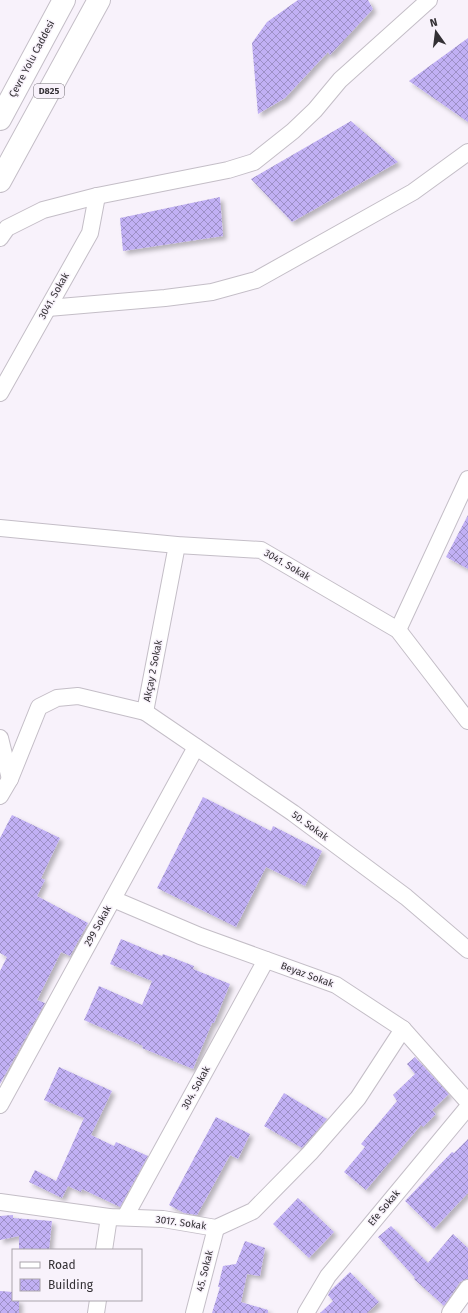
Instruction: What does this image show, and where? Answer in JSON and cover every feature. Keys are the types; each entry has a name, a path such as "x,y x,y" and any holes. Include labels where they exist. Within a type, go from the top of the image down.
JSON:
{"highway":[{"name":"Çevre Yolu Caddesi","path":"0,118 64,0"},
{"name":"D825","path":"0,181 99,0"}],"street":[{"path":"0,238 7,228 43,210 97,196 228,170 254,162 293,131 315,110 340,80 429,0"},
{"path":"48,308 165,298 212,292 256,280 413,192 468,152"},
{"name":"3041. Sokak","path":"0,393 90,233 97,196"},
{"path":"398,630 468,479"},
{"name":"3041. Sokak","path":"0,528 177,545 261,550 398,630 468,721"},
{"name":"Akçay 2 Sokak","path":"0,796 10,779 39,707 58,698 78,696 145,712 177,545"},
{"name":"50. Sokak","path":"145,712 292,813 406,897 468,950"},
{"path":"0,738 10,779"},
{"name":"299 Sokak","path":"0,1105 196,747"},
{"name":"Beyaz Sokak","path":"113,899 200,936 336,985 403,1029 468,1102"},
{"name":"304. Sokak","path":"125,1217 266,960"},
{"name":"3017. Sokak","path":"0,1202 109,1217 163,1219 216,1228 252,1212 310,1153 358,1098 403,1029"},
{"name":"Efe Sokak","path":"306,1313 328,1276 468,1106"},
{"path":"104,1249 109,1217"},
{"name":"45. Sokak","path":"194,1313 216,1228"},
{"path":"450,1313 468,1288"},
{"path":"96,1313 98,1301"}],"building":[{"path":"298,0 368,0 373,9 330,55 328,52 285,98 258,114 252,43 267,22"},
{"path":"468,38 468,122 409,81"},
{"path":"351,121 398,162 292,222 251,179"},
{"path":"220,197 223,236 123,251 120,218"},
{"path":"468,515 468,569 446,557"},
{"path":"203,797 271,831 273,826 322,851 305,886 266,867 236,927 157,888"},
{"path":"12,815 60,838 41,878 45,880 37,896 88,923 70,956 61,952 37,1000 45,1003 0,1084 0,971 7,957 0,953 0,838"},
{"path":"121,939 162,956 163,954 194,966 193,969 230,984 193,1069 142,1048 143,1046 84,1020 99,986 142,1005 152,981 110,964"},
{"path":"415,1057 449,1094 432,1110 436,1114 423,1127 421,1125 366,1190 344,1172 365,1147 361,1144 397,1101 393,1095 415,1074 407,1064"},
{"path":"59,1067 112,1091 91,1135 114,1146 116,1142 148,1156 120,1207 82,1189 81,1192 68,1186 62,1198 29,1182 35,1170 56,1181 84,1118 44,1100"},
{"path":"284,1093 327,1119 302,1148 264,1126"},
{"path":"216,1117 250,1134 238,1159 230,1155 197,1215 184,1213 169,1205"},
{"path":"468,1139 468,1193 434,1229 405,1201 452,1152 454,1153"},
{"path":"298,1198 334,1232 309,1258 273,1224"},
{"path":"13,1215 13,1218 52,1221 49,1249 19,1249 19,1236 0,1240 0,1216"},
{"path":"391,1226 428,1263 453,1234 468,1248 468,1279 460,1282 444,1306 414,1279 415,1278 378,1237"},
{"path":"245,1241 265,1248 260,1276 247,1274 241,1302 268,1310 268,1313 212,1313 220,1287 218,1287 223,1266 236,1264"},
{"path":"350,1272 379,1302 367,1313 320,1313 333,1301 328,1295 330,1291"},
{"path":"0,1291 12,1292 12,1301 19,1301 19,1313 0,1313"}]}
